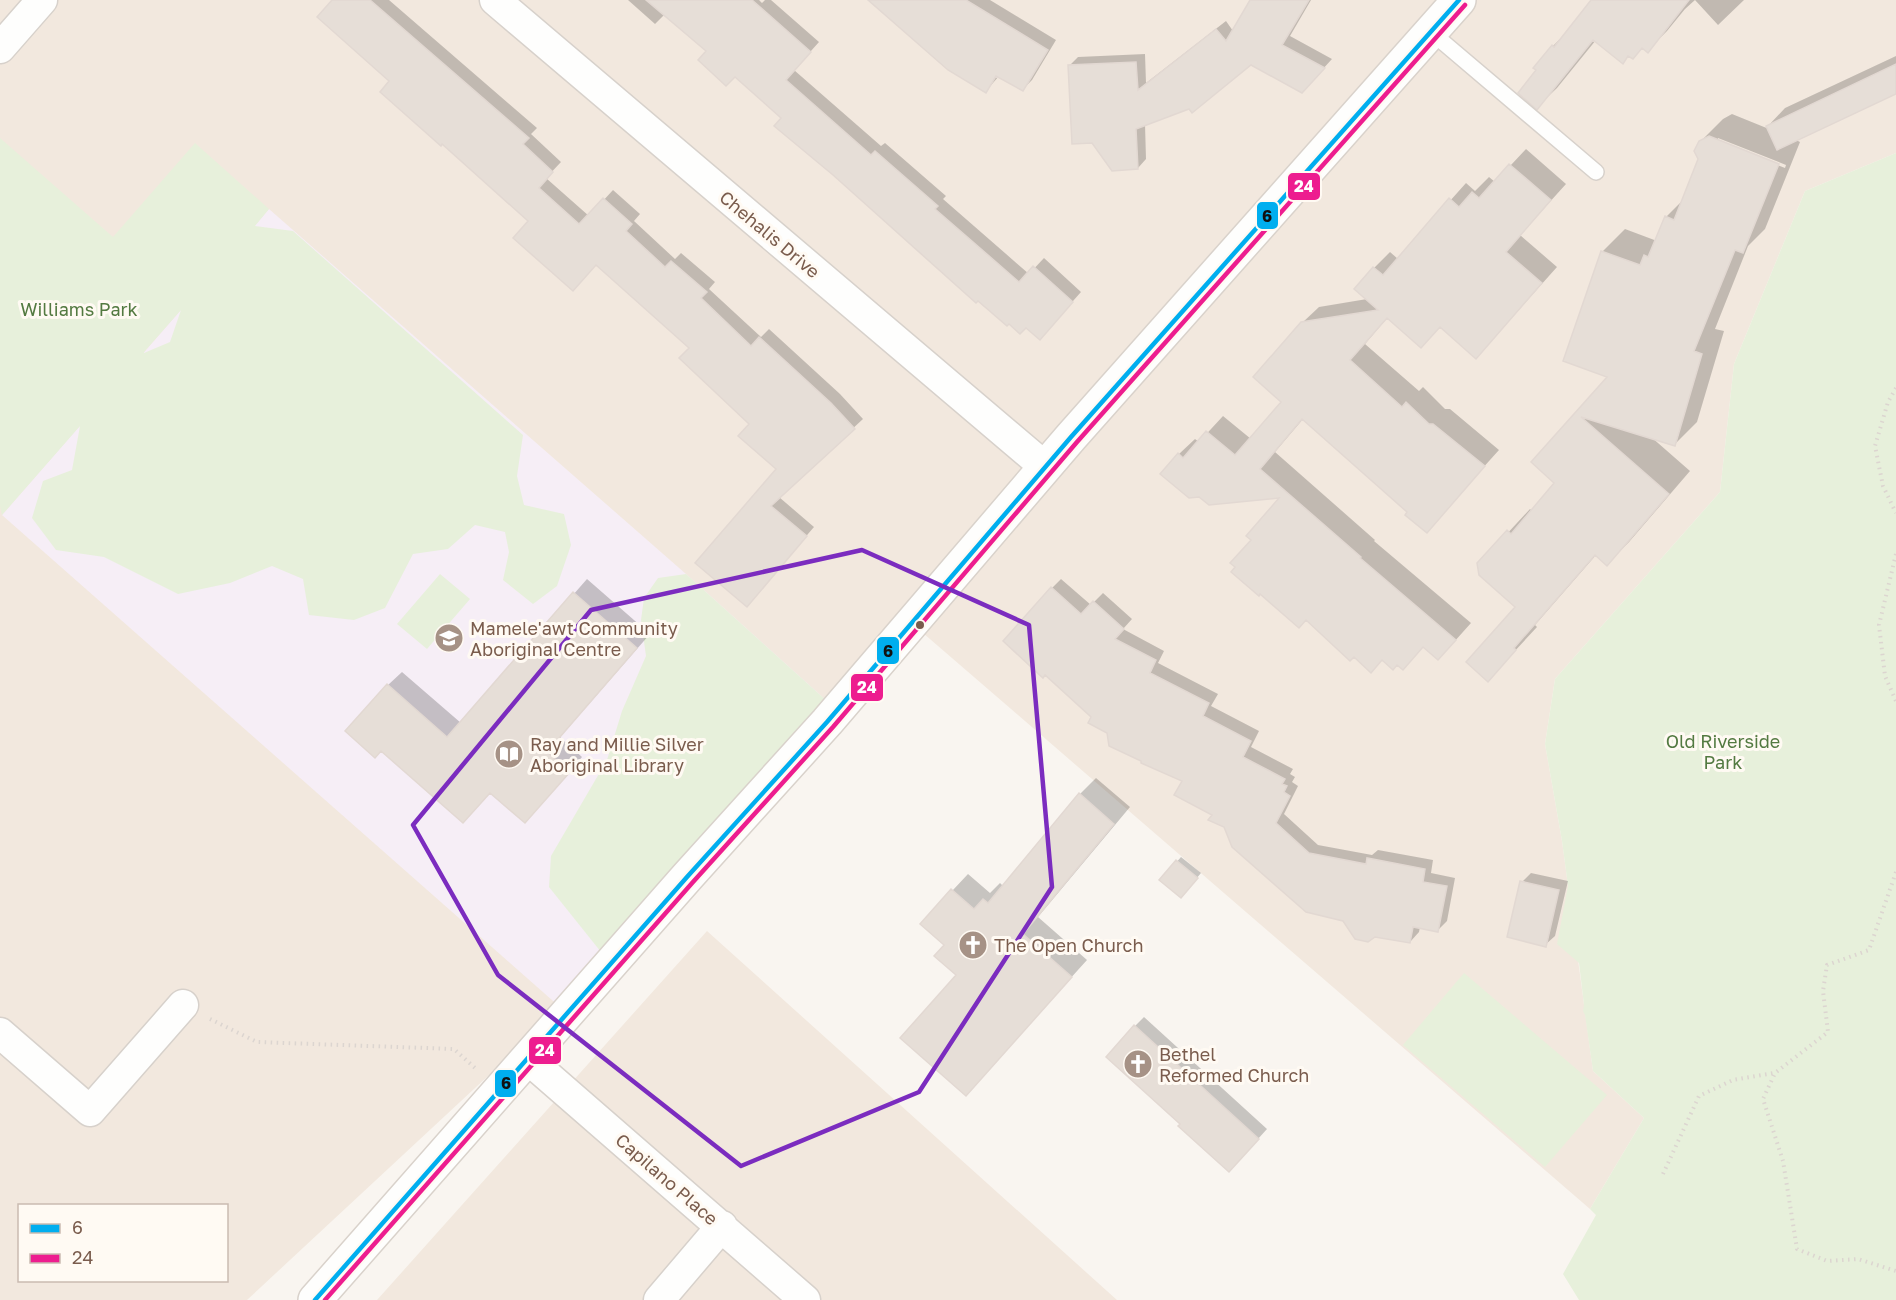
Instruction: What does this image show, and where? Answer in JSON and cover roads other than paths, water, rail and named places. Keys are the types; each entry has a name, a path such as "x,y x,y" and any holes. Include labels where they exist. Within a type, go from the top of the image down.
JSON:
{"main road":[{"path":"315,1300 680,885 827,722 1045,467 1460,0"}],"street":[{"path":"0,48 42,0"},
{"name":"Chehalis Drive","path":"495,0 1045,467"},
{"path":"0,1033 90,1110 183,1005"},
{"name":"Capilano Place","path":"528,1059 805,1300"},
{"path":"659,1300 722,1227"}],"lane":[{"path":"1431,32 1596,172"}],"place":[{"name":"Mamele'awt Community Aboriginal Centre","path":"449,638"},
{"name":"Ray and Millie Silver Aboriginal Library","path":"509,754"},
{"name":"The Open Church","path":"973,945"},
{"name":"Bethel Reformed Church","path":"1138,1064"}],"park label":[{"name":"Williams Park","path":"79,309"},
{"name":"Old Riverside Park","path":"1723,751"}]}
